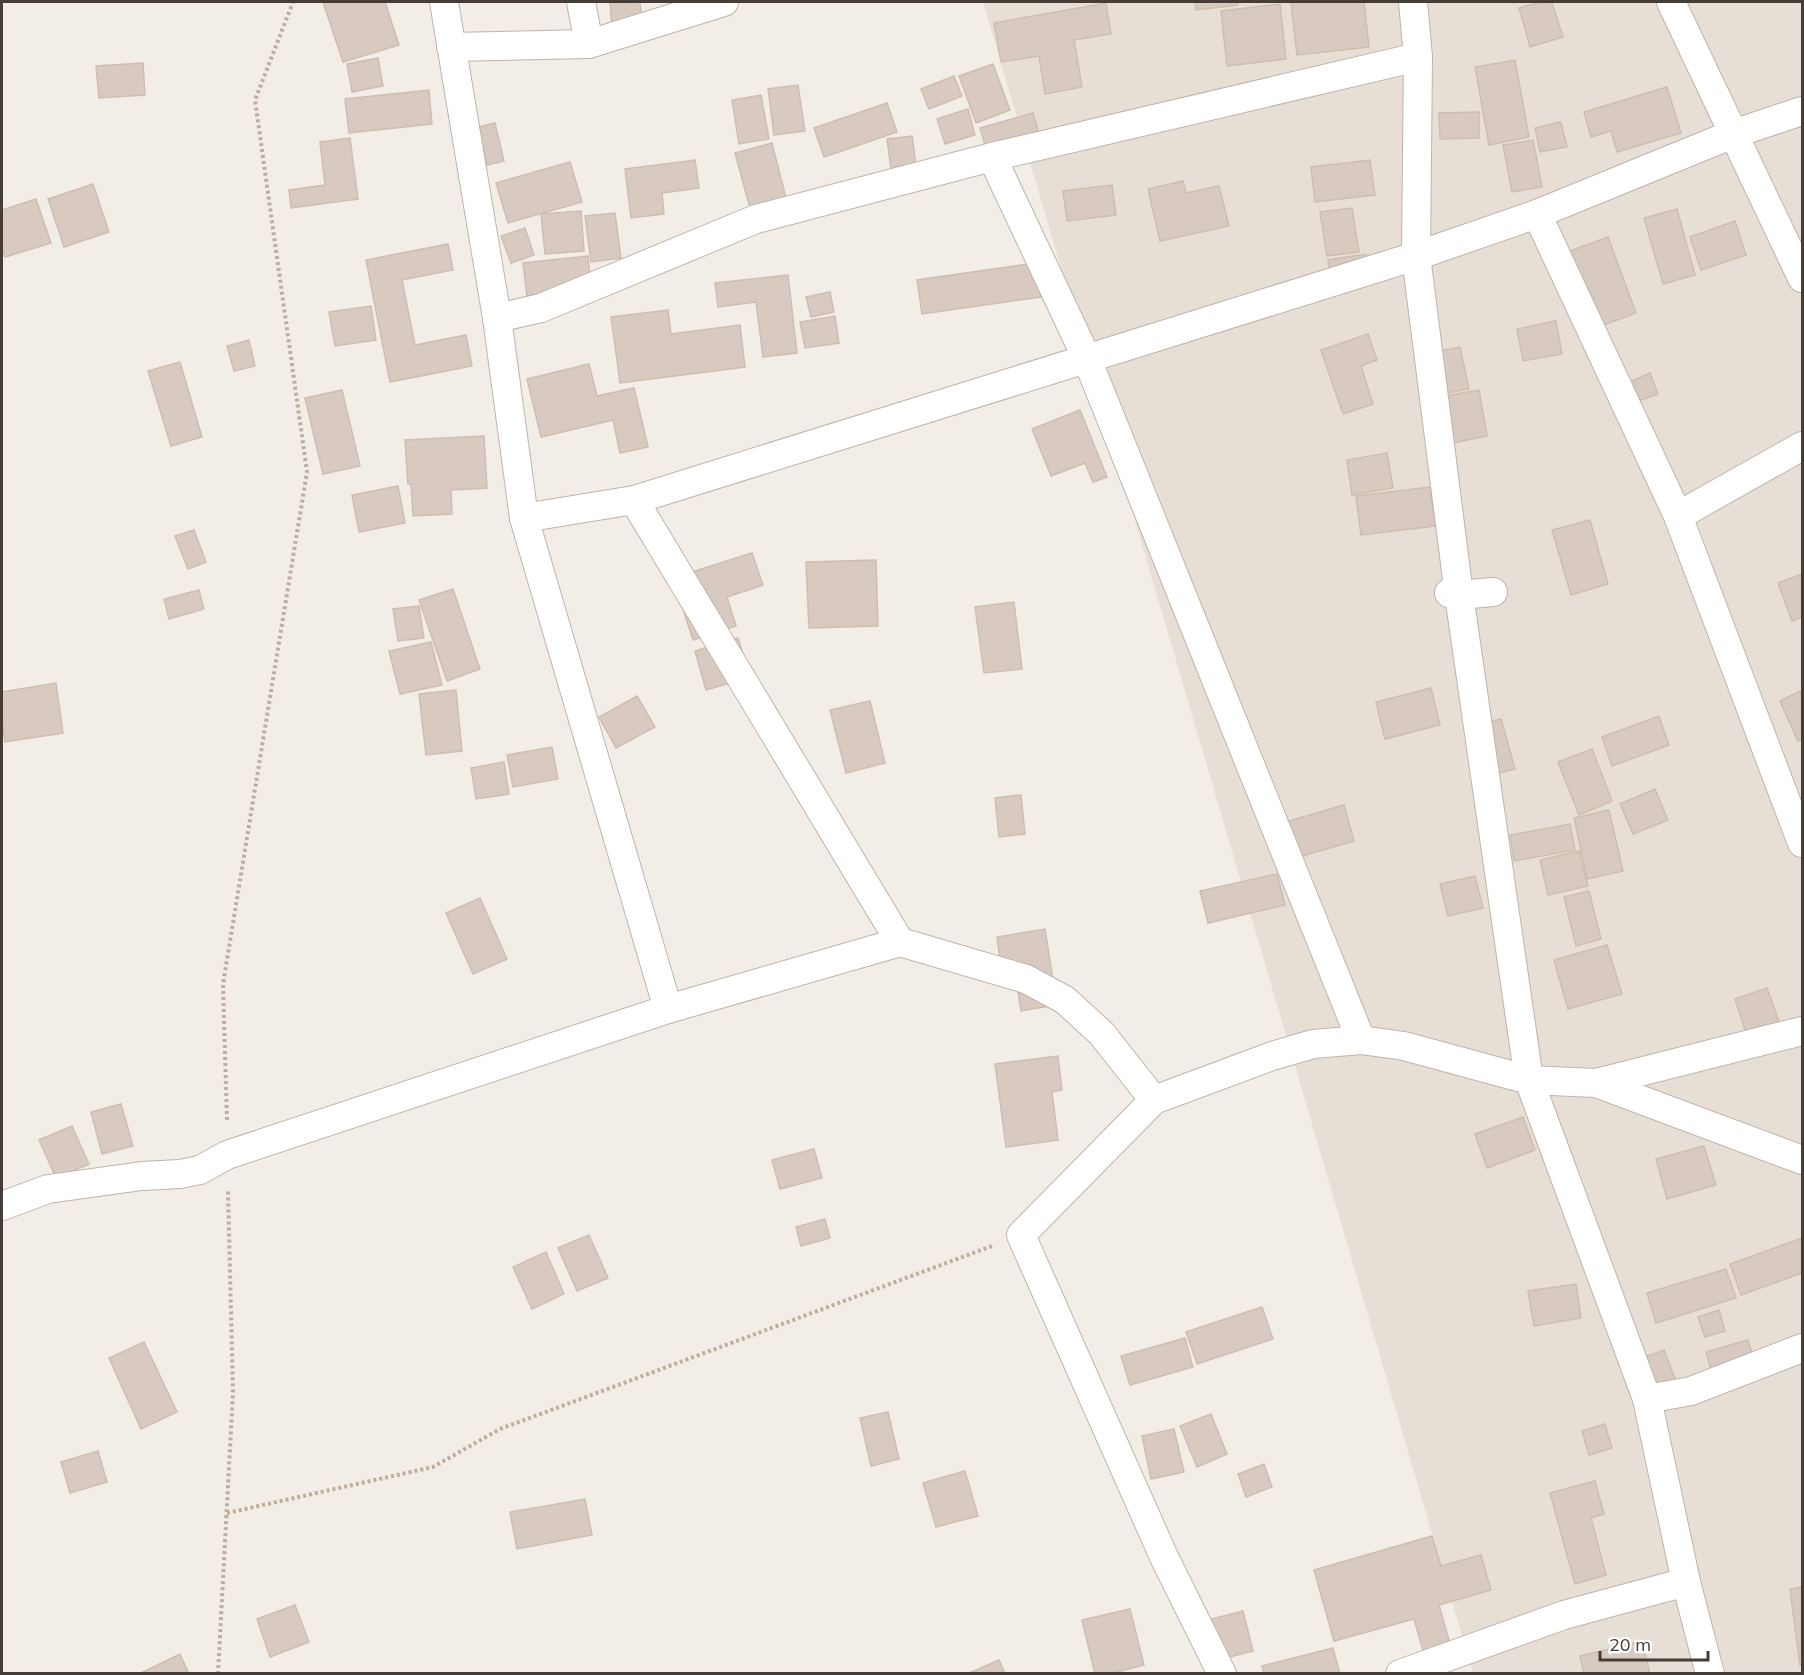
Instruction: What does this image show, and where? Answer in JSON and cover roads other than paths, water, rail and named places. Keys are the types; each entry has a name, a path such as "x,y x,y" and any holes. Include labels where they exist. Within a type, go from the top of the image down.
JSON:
{"street":[{"path":"444,2 497,318 525,518 668,1009"},
{"path":"581,2 589,44"},
{"path":"451,47 589,44 724,2"},
{"path":"1413,2 1418,57 1416,256 1454,594 1529,1080 1647,1399 1686,1582 1710,1674"},
{"path":"1671,2 1803,278"},
{"path":"497,318 541,308 756,219 992,157 1418,57"},
{"path":"525,518 634,500 1416,256 1537,214 1734,134 1803,111"},
{"path":"992,157 1087,359 1361,1040"},
{"path":"1537,214 1678,516 1803,843"},
{"path":"1678,516 1803,446"},
{"path":"634,500 900,942"},
{"path":"1454,594 1493,592"},
{"path":"2,1206 48,1189 200,1170 227,1155 668,1009 900,942 1026,979 1065,1000 1102,1034 1155,1100"},
{"path":"1222,1674 1164,1557 1021,1235 1155,1100 1272,1056 1313,1044 1361,1040 1404,1046 1529,1080 1596,1083 1803,1031"},
{"path":"1596,1083 1803,1160"},
{"path":"1647,1399 1691,1391 1803,1348"},
{"path":"1400,1674 1564,1615 1686,1582"}]}
